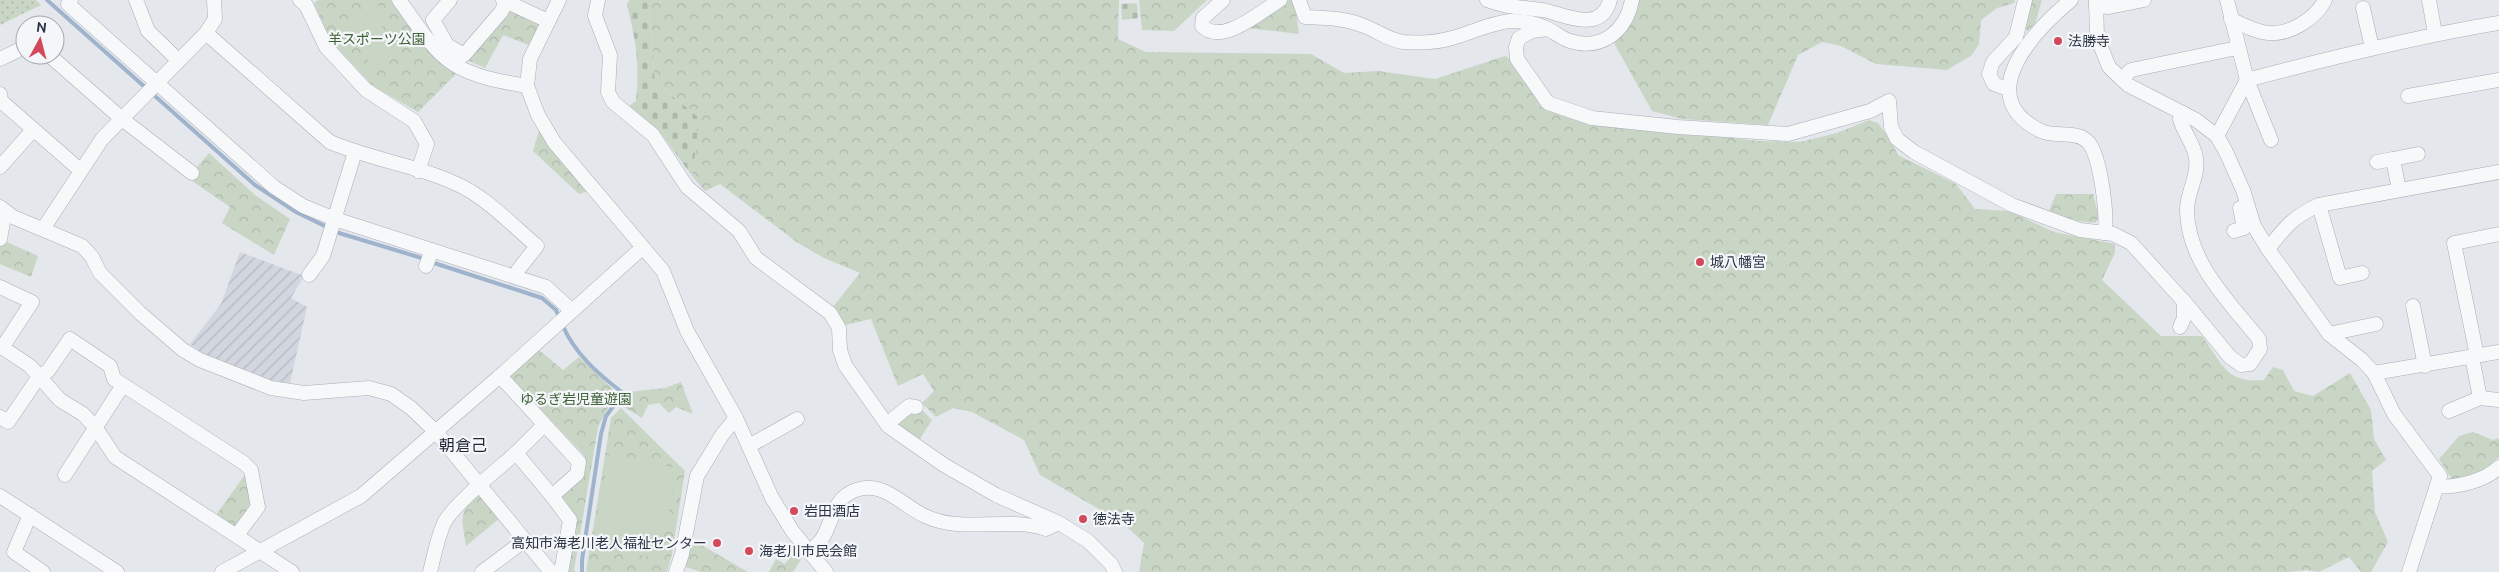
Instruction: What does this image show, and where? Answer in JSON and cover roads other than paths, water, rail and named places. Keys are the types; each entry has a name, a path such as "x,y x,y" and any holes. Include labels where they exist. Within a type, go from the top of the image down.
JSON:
{"street":[{"path":"70,0 68,4 274,187 303,206 335,219 546,288 569,312"},
{"path":"136,0 148,31 179,61"},
{"path":"43,229 102,139 206,33 215,19 214,0"},
{"path":"300,0 306,5 326,47 359,83 366,90 414,121 427,144 418,171"},
{"path":"399,0 435,46 452,63 473,73 527,86"},
{"path":"450,0 433,20 447,45 464,55 501,12 505,1 548,21"},
{"path":"559,0 530,59 527,86 538,115 554,142 663,271 687,331 736,418 772,498 793,532 826,572"},
{"path":"598,0 595,16 610,55 608,92 613,102 653,135 688,187 739,231 756,258 830,313 840,328 840,350 845,365 886,424 903,438 944,465 996,495 1059,524 1088,541 1111,564 1115,572"},
{"path":"1222,0 1203,18 1202,26 1207,32 1218,34 1236,27 1280,0"},
{"path":"1299,0 1305,17 1345,20 1366,26 1387,38 1401,42 1431,42 1450,39 1510,21 1536,24 1568,41 1583,44 1602,42 1620,30 1630,14 1632,0"},
{"path":"1487,0 1506,8 1544,10 1567,19 1586,21 1599,15 1610,0"},
{"path":"2008,89 1994,84 1989,74 1993,62 2016,37 2025,0"},
{"path":"2071,0 2045,22 2010,77 2008,89 2009,102 2017,112 2041,131 2072,135 2087,141 2095,153 2098,165 2106,222 2104,233"},
{"path":"2144,0 2109,7 2096,3 2097,37 2109,68 2128,85 2196,120 2216,136 2226,152 2245,197 2254,226 2268,249 2330,334 2362,360 2374,373 2394,414 2440,476 2410,572"},
{"path":"2227,0 2237,48 2247,80 2271,140"},
{"path":"2231,19 2252,28 2272,33 2309,20 2321,8 2325,0"},
{"path":"2428,0 2435,33"},
{"path":"2363,8 2372,48"},
{"path":"2216,136 2247,80 2435,33 2499,23"},
{"path":"1548,29 1532,32 1519,38 1516,48 1517,59 1548,104 1592,118 1678,127 1788,134 1870,111 1889,101 1891,127 1897,139 1914,152 2012,205 2080,230 2113,234 2131,243 2236,362 2250,364 2260,349 2259,339 2200,261 2192,239 2187,210 2196,170 2196,157 2182,126 2180,119 2183,113"},
{"path":"206,33 330,142 460,186 477,195 536,246 518,270 517,277"},
{"path":"2122,79 2131,70 2237,48"},
{"path":"0,59 15,52"},
{"path":"60,65 122,119 192,173"},
{"path":"2408,96 2499,80"},
{"path":"0,94 1,101 80,170"},
{"path":"0,167 33,130"},
{"path":"309,275 323,256 355,152"},
{"path":"2377,162 2418,154"},
{"path":"2393,159 2399,190"},
{"path":"2268,249 2289,223 2301,213 2319,205 2499,172"},
{"path":"2234,231 2244,228 2238,201 2245,197"},
{"path":"2319,205 2340,278 2362,273"},
{"path":"2,209 13,217 82,246 92,257 100,273 140,312 183,350 200,360 271,388 304,393 369,388 391,394 436,432 551,572"},
{"path":"0,239 2,209"},
{"path":"2480,398 2454,243 2499,234"},
{"path":"225,571 361,496 500,376 642,248"},
{"path":"426,266 432,250"},
{"path":"0,287 32,302 1,347 40,375 60,400 83,414 96,428 115,456 292,572"},
{"path":"2180,328 2184,318 2184,301"},
{"path":"2413,306 2426,366"},
{"path":"2330,334 2376,324"},
{"path":"0,417 8,422 40,375 48,371 70,339 110,366 114,379 122,385 252,470 258,507 237,535"},
{"path":"2374,373 2426,366 2499,352"},
{"path":"500,376 579,462 578,474 552,496"},
{"path":"65,476 122,385"},
{"path":"2449,411 2480,398 2499,400"},
{"path":"886,424 909,406 916,407"},
{"path":"676,572 682,554 697,476 722,435 736,418"},
{"path":"749,446 797,419"},
{"path":"430,572 437,543 445,522 457,506 544,425"},
{"path":"516,453 570,520 562,568 557,572"},
{"path":"2437,486 2449,487 2492,474 2499,467"},
{"path":"809,552 822,539 836,505 855,490 867,488 892,493 925,516 943,522 965,525 1030,524 1046,529 1059,524"},
{"path":"0,496 116,572"},
{"path":"30,515 14,552 43,572"},
{"path":"482,572 525,540"}],"waterway":[{"path":"47,0 255,185 296,212 339,233 425,259"},
{"path":"431,262 542,298 556,310 559,317"},
{"path":"562,324 580,354 623,393 606,416 601,434 582,560 582,572"}],"place":[{"name":"法勝寺","path":"2058,41"},
{"name":"城八幡宮","path":"1700,262"},
{"name":"岩田酒店","path":"794,511"},
{"name":"徳法寺","path":"1083,519"},
{"name":"高知市海老川老人福祉センター","path":"717,543"},
{"name":"海老川市民会館","path":"749,551"}],"district":[{"name":"朝倉己","path":"463,445"}],"park label":[{"name":"羊スポーツ公園","path":"377,39"},
{"name":"ゆるぎ岩児童遊園","path":"576,399"}]}
